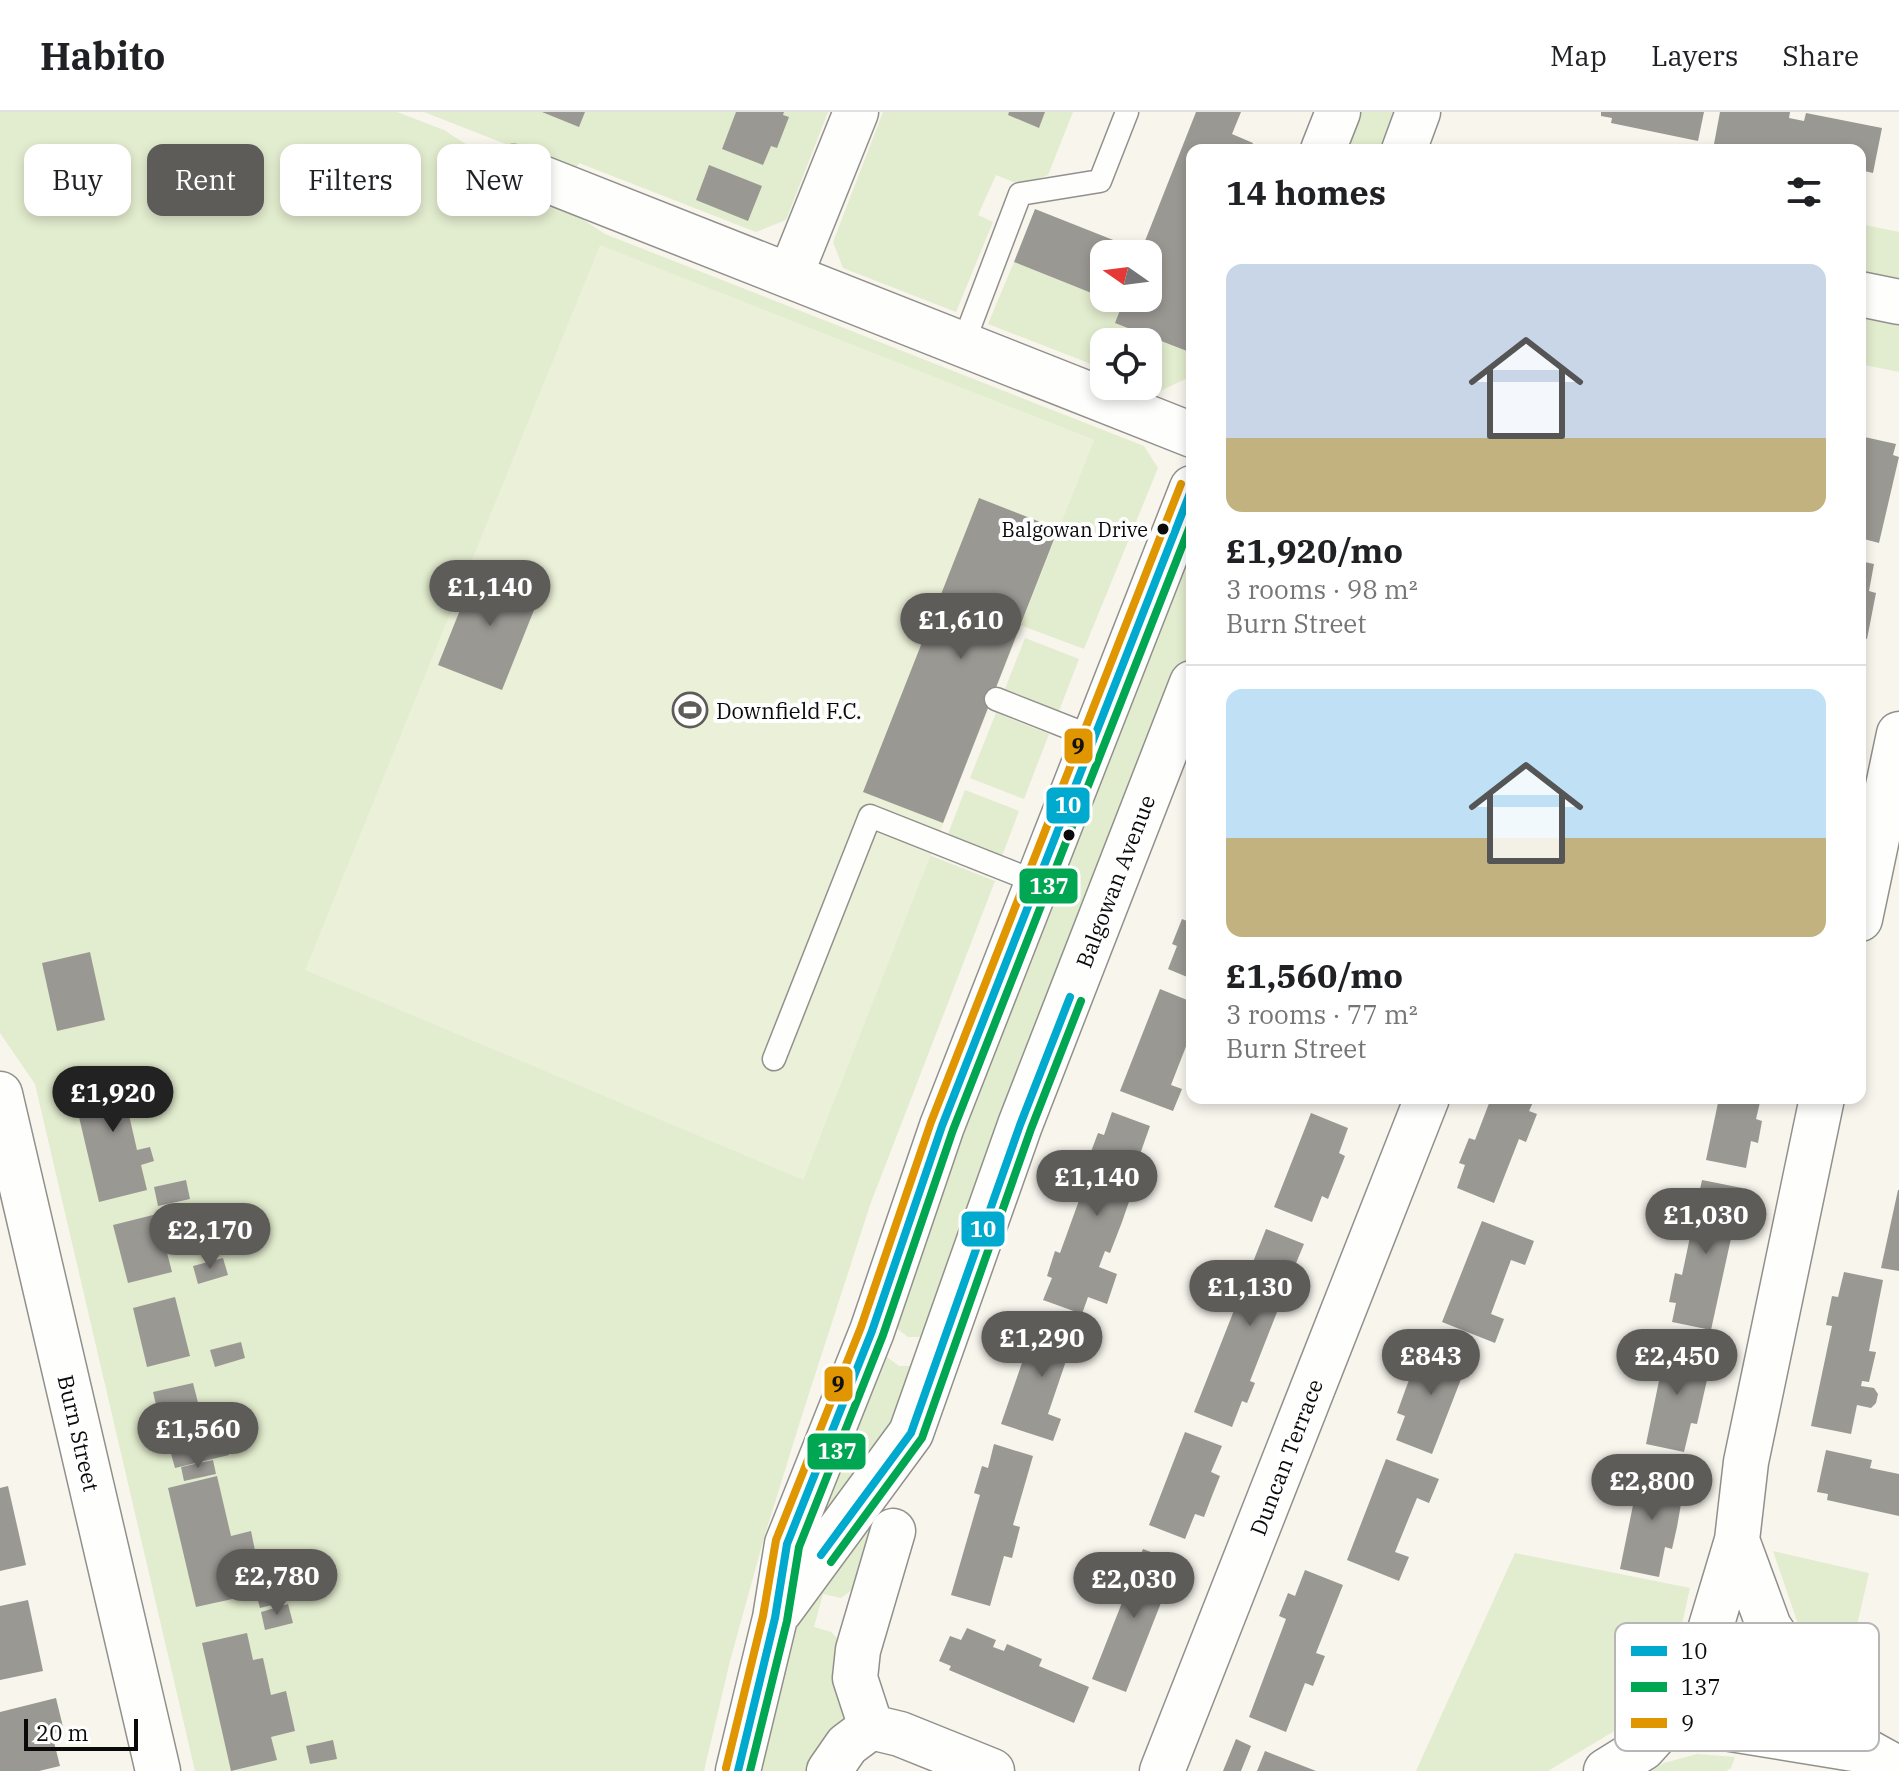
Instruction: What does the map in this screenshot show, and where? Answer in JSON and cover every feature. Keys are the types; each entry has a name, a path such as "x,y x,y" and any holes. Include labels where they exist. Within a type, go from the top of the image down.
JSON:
{"street":[{"path":"790,276 856,112"},
{"path":"1325,144 1338,112"},
{"path":"1406,144 1418,112"},
{"path":"551,182 1186,433"},
{"path":"1866,295 1899,302"},
{"name":"Balgowan Avenue","path":"738,1771 775,1618 787,1544 872,1331 942,1126 1186,503"},
{"name":"Balgowan Avenue","path":"775,1618 911,1433 1020,1125 1186,698"},
{"path":"1866,891 1899,734"},
{"name":"Burn Street","path":"0,1094 158,1771"},
{"name":"Duncan Terrace","path":"1162,1771 1425,1104"},
{"path":"1712,1623 1737,1540 1746,1462 1821,1104"},
{"path":"872,1331 904,1349 942,1351"},
{"path":"871,1727 855,1678 856,1664 893,1531"},
{"path":"1737,1540 1768,1623"},
{"path":"829,1771 847,1745 871,1727"},
{"path":"871,1727 900,1734 992,1771"},
{"path":"1606,1771 1638,1751"},
{"path":"1835,1751 1882,1760"}],"lane":[{"path":"963,344 1020,194 1100,181 1127,112"},
{"path":"996,699 1095,738"},
{"path":"774,1059 870,816 1039,883"}],"green space":[{"path":"0,112 397,112 444,130 466,144 437,144 437,216 551,216 551,199 605,234 1144,446 1158,468 1084,649 1020,625 1094,440 600,246 803,1180 929,855 995,881 870,1205 764,1538 704,1771 195,1771 35,1084 0,1033"},
{"path":"424,112 828,112 786,220 756,232 579,163 574,171 551,162 551,144 505,144"},
{"path":"883,112 1073,112 1048,175 1021,185 996,175 978,215 993,222 956,312 843,268 833,242"},
{"path":"1352,112 1407,112 1394,144 1339,144"},
{"path":"1866,225 1899,232 1899,282 1866,275"},
{"path":"600,245 1094,440 803,1180 305,970"},
{"path":"1014,262 1090,292 1090,312 1120,312 1116,323 1129,328 1090,328 1090,364 988,324"},
{"path":"1866,317 1899,324 1899,372 1866,365"},
{"path":"1162,341 1186,351 1186,379 1162,390"},
{"path":"1186,534 1186,672 925,1337 908,1337 891,1324"},
{"path":"1025,638 1079,659 1059,711 1005,689"},
{"path":"996,713 1049,734 1024,799 970,778"},
{"path":"965,790 1019,811 1002,856 948,834"},
{"path":"879,1351 899,1366 925,1366 903,1425 814,1544 822,1484"},
{"path":"859,1515 877,1518 857,1586 841,1598 823,1594 814,1627 831,1632 843,1644 847,1719 808,1771 756,1771 801,1597"},
{"path":"1773,1551 1869,1573 1857,1623 1798,1623"},
{"path":"1515,1553 1690,1588 1682,1623 1615,1623 1615,1731 1548,1771 1416,1771"},
{"path":"1697,1754 1735,1757 1731,1768 1726,1771 1651,1771 1664,1763"}],"building":[{"path":"542,112 585,112 579,127"},
{"path":"736,112 784,112 783,115 789,117 777,148 771,146 763,165 722,149"},
{"path":"1009,112 1045,112 1039,128 1008,115"},
{"path":"1196,112 1241,112 1232,134 1253,144 1186,144 1186,351 1162,341 1162,328 1128,328 1115,323 1119,312 1162,312 1162,240 1145,240"},
{"path":"1601,112 1704,112 1698,141 1611,123 1612,118 1601,116"},
{"path":"1720,112 1790,112 1789,118 1804,121 1806,113 1882,128 1873,173 1866,171 1866,144 1714,144"},
{"path":"709,165 762,186 748,221 696,200"},
{"path":"1035,209 1113,240 1090,240 1090,292 1014,262"},
{"path":"1866,437 1896,444 1893,455 1899,457 1879,543 1866,540"},
{"path":"979,498 1058,529 943,823 863,792"},
{"path":"1866,562 1874,564 1869,591 1876,593 1867,639"},
{"path":"478,565 542,590 502,690 438,665"},
{"path":"1182,919 1186,921 1186,976 1168,969 1177,946 1172,944"},
{"path":"90,952 105,1020 57,1031 42,963"},
{"path":"1160,989 1186,1000 1186,1046 1171,1085 1182,1089 1173,1111 1120,1091"},
{"path":"119,1072 124,1093 155,1085 160,1107 129,1115 137,1150 150,1147 154,1161 141,1165 147,1190 99,1202 71,1083"},
{"path":"1489,1104 1532,1104 1529,1111 1537,1114 1526,1142 1519,1139 1494,1203 1457,1188 1465,1165 1459,1163 1469,1138 1475,1140"},
{"path":"1718,1104 1760,1104 1756,1119 1762,1121 1758,1143 1751,1141 1746,1168 1706,1160"},
{"path":"1112,1112 1150,1126 1128,1188 1133,1190 1122,1222 1110,1253 1105,1251 1099,1267 1117,1274 1107,1304 1088,1297 1082,1314 1043,1300 1052,1278 1047,1276 1055,1251 1060,1253 1094,1159 1089,1157 1098,1133 1104,1135"},
{"path":"1311,1113 1348,1128 1339,1153 1345,1156 1328,1199 1322,1196 1312,1222 1274,1207"},
{"path":"186,1180 190,1199 158,1206 154,1187"},
{"path":"1702,1180 1742,1188 1711,1330 1672,1322 1676,1303 1669,1302 1675,1273 1682,1275"},
{"path":"1899,1190 1899,1271 1881,1268"},
{"path":"157,1214 172,1272 128,1283 113,1225"},
{"path":"1482,1221 1534,1241 1525,1265 1511,1260 1491,1314 1504,1319 1495,1343 1442,1322"},
{"path":"1266,1229 1304,1244 1294,1268 1300,1270 1291,1292 1286,1289 1250,1381 1255,1383 1247,1403 1242,1401 1232,1427 1194,1412"},
{"path":"223,1258 228,1275 198,1284 193,1266"},
{"path":"1844,1272 1883,1280 1869,1351 1876,1352 1869,1382 1862,1381 1861,1386 1874,1388 1878,1394 1871,1408 1857,1405 1851,1434 1811,1426 1832,1326 1826,1325 1832,1296 1838,1297"},
{"path":"175,1297 190,1356 147,1367 133,1308"},
{"path":"1037,1319 1088,1337 1081,1360 1068,1355 1048,1414 1061,1419 1053,1441 1001,1424"},
{"path":"241,1342 245,1358 215,1367 210,1350"},
{"path":"1433,1342 1470,1356 1432,1454 1396,1440 1405,1416 1397,1413 1415,1364 1424,1367"},
{"path":"1667,1342 1706,1350 1700,1379 1707,1380 1697,1424 1691,1423 1684,1452 1646,1444"},
{"path":"193,1383 204,1426 221,1422 229,1455 175,1468 170,1450 167,1451 153,1392"},
{"path":"1185,1432 1222,1446 1211,1472 1220,1476 1204,1517 1195,1514 1185,1539 1149,1525"},
{"path":"994,1444 1033,1456 1013,1525 1020,1527 1012,1558 1004,1556 990,1606 951,1595 980,1495 974,1493 982,1466 988,1468"},
{"path":"1826,1450 1872,1460 1870,1468 1899,1474 1899,1516 1827,1500 1828,1494 1817,1492"},
{"path":"1386,1459 1439,1479 1429,1503 1417,1498 1395,1552 1409,1557 1399,1581 1347,1560"},
{"path":"213,1460 216,1474 184,1481 181,1467"},
{"path":"1641,1466 1681,1475 1675,1503 1681,1504 1677,1527 1672,1549 1665,1547 1659,1577 1620,1569"},
{"path":"217,1476 231,1536 251,1531 258,1565 255,1572 241,1576 246,1596 196,1607 168,1488"},
{"path":"8,1486 26,1565 0,1571 0,1488"},
{"path":"1143,1549 1177,1562 1126,1692 1092,1679"},
{"path":"1305,1570 1343,1585 1316,1653 1325,1656 1313,1686 1305,1683 1286,1732 1249,1717 1286,1619 1279,1616 1288,1593 1295,1596"},
{"path":"287,1585 291,1600 260,1608 256,1593"},
{"path":"28,1600 43,1671 0,1680 0,1606"},
{"path":"288,1604 293,1623 265,1630 261,1612"},
{"path":"967,1628 996,1640 993,1647 1004,1651 1007,1644 1042,1659 1039,1666 1089,1687 1074,1723 949,1670 951,1666 939,1661 950,1636 961,1640"},
{"path":"247,1633 253,1660 263,1658 271,1695 286,1691 295,1731 271,1737 277,1760 231,1771 202,1643"},
{"path":"56,1698 64,1731 52,1734 60,1766 39,1771 0,1771 0,1712"},
{"path":"1236,1739 1251,1746 1241,1771 1223,1771"},
{"path":"333,1740 337,1759 310,1764 306,1746"},
{"path":"1265,1751 1316,1771 1257,1771"}],"transit line":[{"name":"9","path":"726,1768 763,1616 776,1540 861,1327 931,1122 1181,484"},
{"name":"10","path":"738,1771 775,1618 787,1544 872,1331 942,1126 1186,503"},
{"name":"137","path":"750,1771 787,1621 799,1547 883,1335 953,1130 1186,536"},
{"name":"10","path":"821,1555 911,1433 1020,1125 1070,997"},
{"name":"137","path":"831,1562 922,1438 1031,1129 1081,1001"}],"place":[{"name":"Balgowan Drive","path":"1163,529"},
{"name":"Downfield F.C.","path":"690,710"}]}
